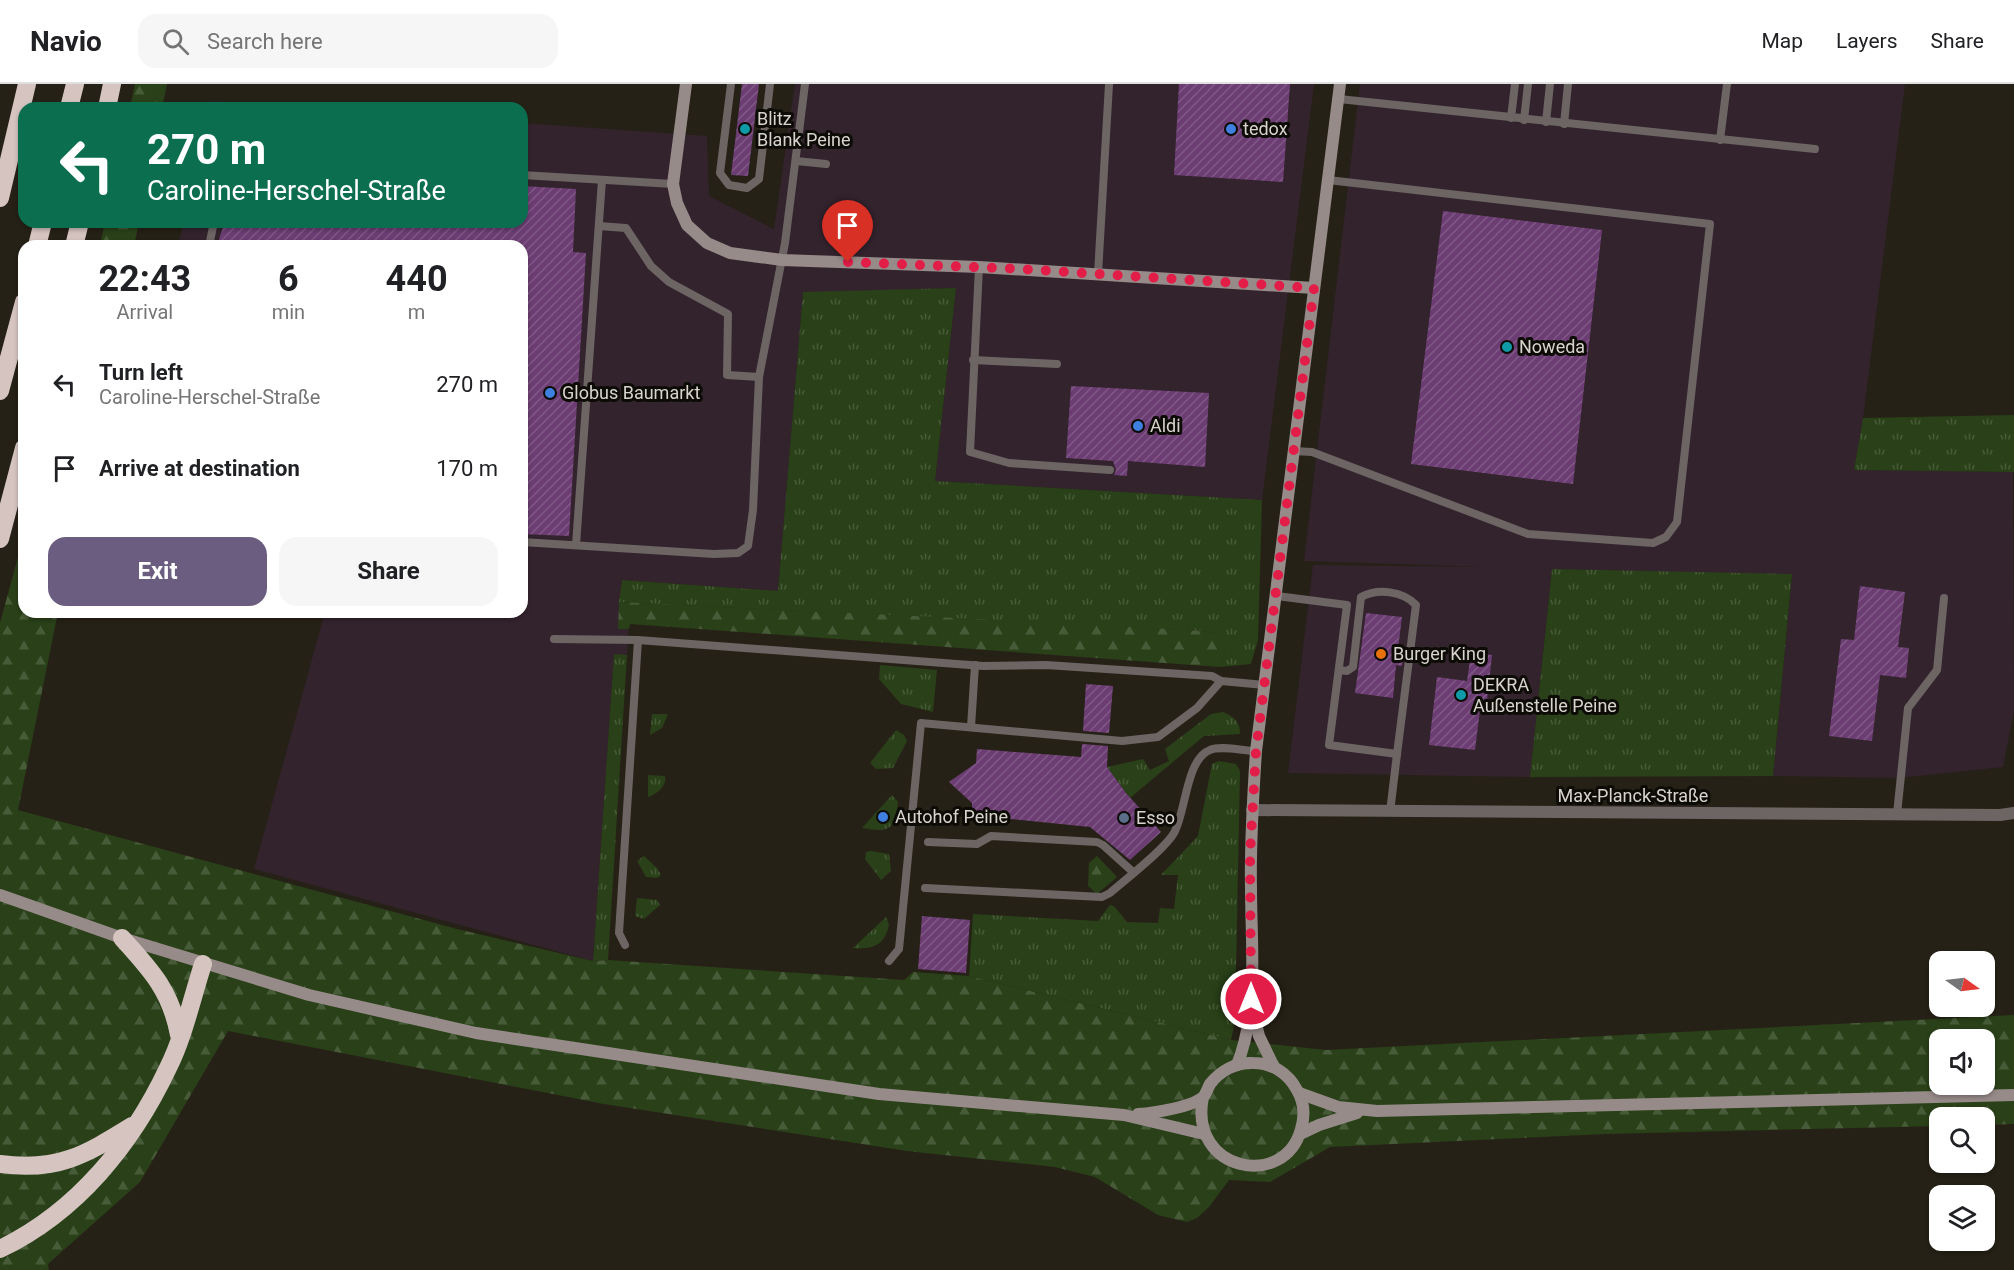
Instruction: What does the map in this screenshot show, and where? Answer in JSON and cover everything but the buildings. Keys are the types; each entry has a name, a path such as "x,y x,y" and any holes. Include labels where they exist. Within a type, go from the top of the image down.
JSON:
{"highway":[{"path":"23,102 27,84"},
{"path":"70,102 75,84"},
{"path":"108,102 112,84"},
{"path":"0,198 18,122"},
{"path":"0,392 18,324"},
{"path":"0,539 18,471"},
{"path":"122,938 165,989 174,1010 179,1037"},
{"path":"0,1248 70,1205 109,1165 170,1066 203,964"},
{"path":"0,1164 31,1168 63,1162 105,1143 136,1123"}],"main road":[{"path":"686,84 673,184 677,203 687,225 707,243 730,253 782,260 979,267 1314,288"},
{"path":"1237,1065 1247,1034 1251,999 1252,810 1256,751 1340,84"},
{"path":"0,895 122,938 309,995 476,1033 879,1094 1124,1115 1204,1134"},
{"path":"1251,999 1259,1036 1274,1067"},
{"path":"1300,1134 1304,1114 1299,1093 1289,1078 1274,1067 1262,1063 1237,1065 1216,1077 1203,1097 1201,1122 1210,1145 1230,1161 1256,1166 1282,1156 1300,1134 1338,1117 1377,1111"},
{"path":"1299,1093 1338,1107 1377,1111 2014,1095"},
{"path":"1124,1115 1169,1109 1203,1097"}],"street":[{"name":"Max-Planck-Straße","path":"1252,810 2000,815 2014,813"}],"lane":[{"path":"731,84 720,173 729,185 747,188 759,178 770,84"},
{"path":"528,542 714,554 738,553 748,546 753,510 759,377 782,260 805,84"},
{"path":"1098,274 1109,84"},
{"path":"1511,118 1515,84"},
{"path":"1524,120 1528,84"},
{"path":"1546,122 1550,84"},
{"path":"1564,124 1568,84"},
{"path":"1719,140 1727,84"},
{"path":"1339,99 1815,149"},
{"path":"796,161 825,164"},
{"path":"528,175 673,184"},
{"path":"576,545 603,180"},
{"path":"1294,451 1312,452 1528,534 1653,543 1666,537 1677,522 1710,224 1328,180"},
{"path":"599,226 626,228 651,266 669,282 728,314 727,375 759,377"},
{"path":"979,267 970,452 1009,463 1110,470"},
{"path":"973,360 1057,364"},
{"path":"1339,670 1347,671 1353,667 1362,597 1372,591 1407,596 1416,605 1390,812"},
{"path":"1277,596 1347,605 1329,745 1397,754"},
{"path":"1897,814 1908,708 1937,670 1944,598"},
{"path":"554,639 638,640 975,665 1046,665 1212,676 1221,681 1265,685"},
{"path":"625,945 619,933 638,640"},
{"path":"971,727 975,665"},
{"path":"889,961 899,949 921,723 1122,741 1158,736 1197,708 1221,681"},
{"path":"925,888 1101,897 1110,893 1173,835 1181,818 1193,768 1201,756 1211,749 1256,751"},
{"path":"928,842 977,844 991,836 1097,842 1103,844 1133,872"}],"shaded area":[{"path":"795,84 1314,84 1262,500 935,481 956,288 803,293 778,591 622,580 619,602 629,624 627,655 614,655 593,961 254,869 323,618 528,618 528,240 180,240 182,228 528,228 528,123 707,136 709,196 774,229"},
{"path":"1360,84 1905,84 1863,418 1854,470 2013,472 2014,711 2003,767 1899,778 1773,776 1792,575 1552,569 1530,777 1288,773 1313,565 1488,567 1304,561"}],"green space":[{"path":"135,84 167,84 163,102 131,102"},
{"path":"104,228 138,228 135,240 101,240"},
{"path":"956,288 935,481 1262,500 1258,640 1251,664 1220,667 1225,652 1239,638 1202,631 619,602 622,580 778,591 803,292"},
{"path":"2014,415 2014,472 1854,470 1863,418"},
{"path":"18,557 18,618 57,618 18,810 457,929 593,961 608,960 904,980 913,972 969,976 1231,1040 1326,1050 2014,1015 2014,1124 1995,1125 1995,1107 1929,1107 1929,1126 1606,1134 1330,1147 1270,1182 1229,1180 1209,1207 1197,1218 1187,1222 1158,1215 1095,1177 1055,1167 907,1151 604,1104 228,1031 140,1182 48,1264 49,1270 0,1270 0,623"},
{"path":"1552,569 1792,574 1773,776 1530,777"},
{"path":"619,602 1202,631 1240,638 1236,650 1225,652 1220,667 630,624 629,629 618,629"},
{"path":"614,654 627,655 608,960 593,961"},
{"path":"880,665 937,670 933,712 901,704 879,679"},
{"path":"1223,712 1236,720 1240,734 1204,736 1130,798 1107,767 1143,759 1150,770 1169,761 1165,749 1211,714"},
{"path":"652,714 668,714 662,728 650,735"},
{"path":"896,730 904,735 907,741 893,768 876,769 870,763"},
{"path":"1219,761 1236,764 1240,771 1235,1021 1231,1040 969,976 973,914 1098,921 1110,905 1114,906 1127,922 1158,923 1160,908 1174,909 1178,875 1161,875 1198,836 1212,764"},
{"path":"648,775 665,776 665,780 661,789 648,797"},
{"path":"892,795 898,802 892,824 879,830 862,828"},
{"path":"866,852 889,854 891,871 881,880 865,859"},
{"path":"644,856 657,868 661,875 657,878 646,877 637,861"},
{"path":"1097,856 1117,877 1097,894 1088,886 1089,863"},
{"path":"637,898 657,900 660,905 644,919 635,916"},
{"path":"886,917 889,925 881,942 872,947 853,948"}],"place":[{"name":"Blitz Blank Peine","path":"745,129"},
{"name":"tedox","path":"1231,129"},
{"name":"Noweda","path":"1507,347"},
{"name":"Globus Baumarkt","path":"550,393"},
{"name":"Aldi","path":"1138,426"},
{"name":"Burger King","path":"1381,654"},
{"name":"DEKRA Außenstelle Peine","path":"1461,695"},
{"name":"Autohof Peine","path":"883,817"},
{"name":"Esso","path":"1124,818"}],"route":[{"path":"848,262 1021,269 1314,288 1256,751 1250,855 1251,999"}]}
